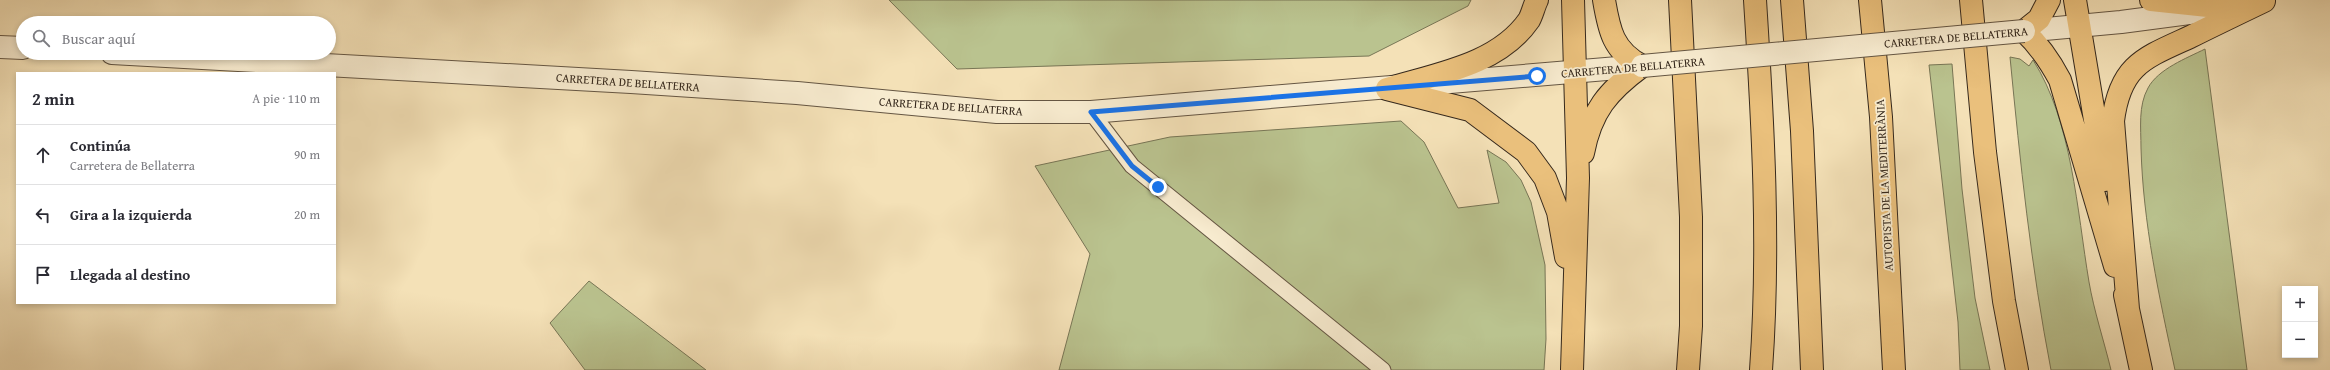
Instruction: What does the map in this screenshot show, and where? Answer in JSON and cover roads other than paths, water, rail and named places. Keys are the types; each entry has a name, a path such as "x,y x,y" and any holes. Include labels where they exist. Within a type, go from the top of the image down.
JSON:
{"highway":[{"path":"1387,89 1466,65 1501,49 1529,20 1537,0"},
{"path":"1572,370 1578,178 1573,0"},
{"path":"1578,178 1585,145 1601,103 1617,84 1642,66 1628,59 1619,50 1607,17 1604,0"},
{"path":"1680,0 1691,217 1691,326 1688,370"},
{"path":"1755,0 1766,179 1767,262 1761,370"},
{"path":"1792,0 1802,131 1812,370"},
{"name":"AUTOPISTA DE LA MEDITERRÀNIA","path":"1870,0 1881,125 1894,370"},
{"path":"1971,0 1985,152 2004,301 2017,370"},
{"path":"2049,0 2039,19 2024,31 2038,44 2050,60 2067,99 2128,309"},
{"path":"2075,0 2128,309 2141,370"},
{"path":"2151,0 2208,6 2241,5"},
{"path":"2128,309 2113,121 2115,102 2122,85 2142,60 2159,50 2265,0"},
{"path":"1387,89 1470,110 1526,152 1545,178 1558,212 1574,316"}],"street":[{"name":"CARRETERA DE BELLATERRA","path":"235,60 797,93 997,112 1091,112 1575,73 2024,31 2169,16 2265,0"},
{"path":"0,47 16,48"}],"lane":[{"path":"1091,112 1132,166 1383,370"}]}
